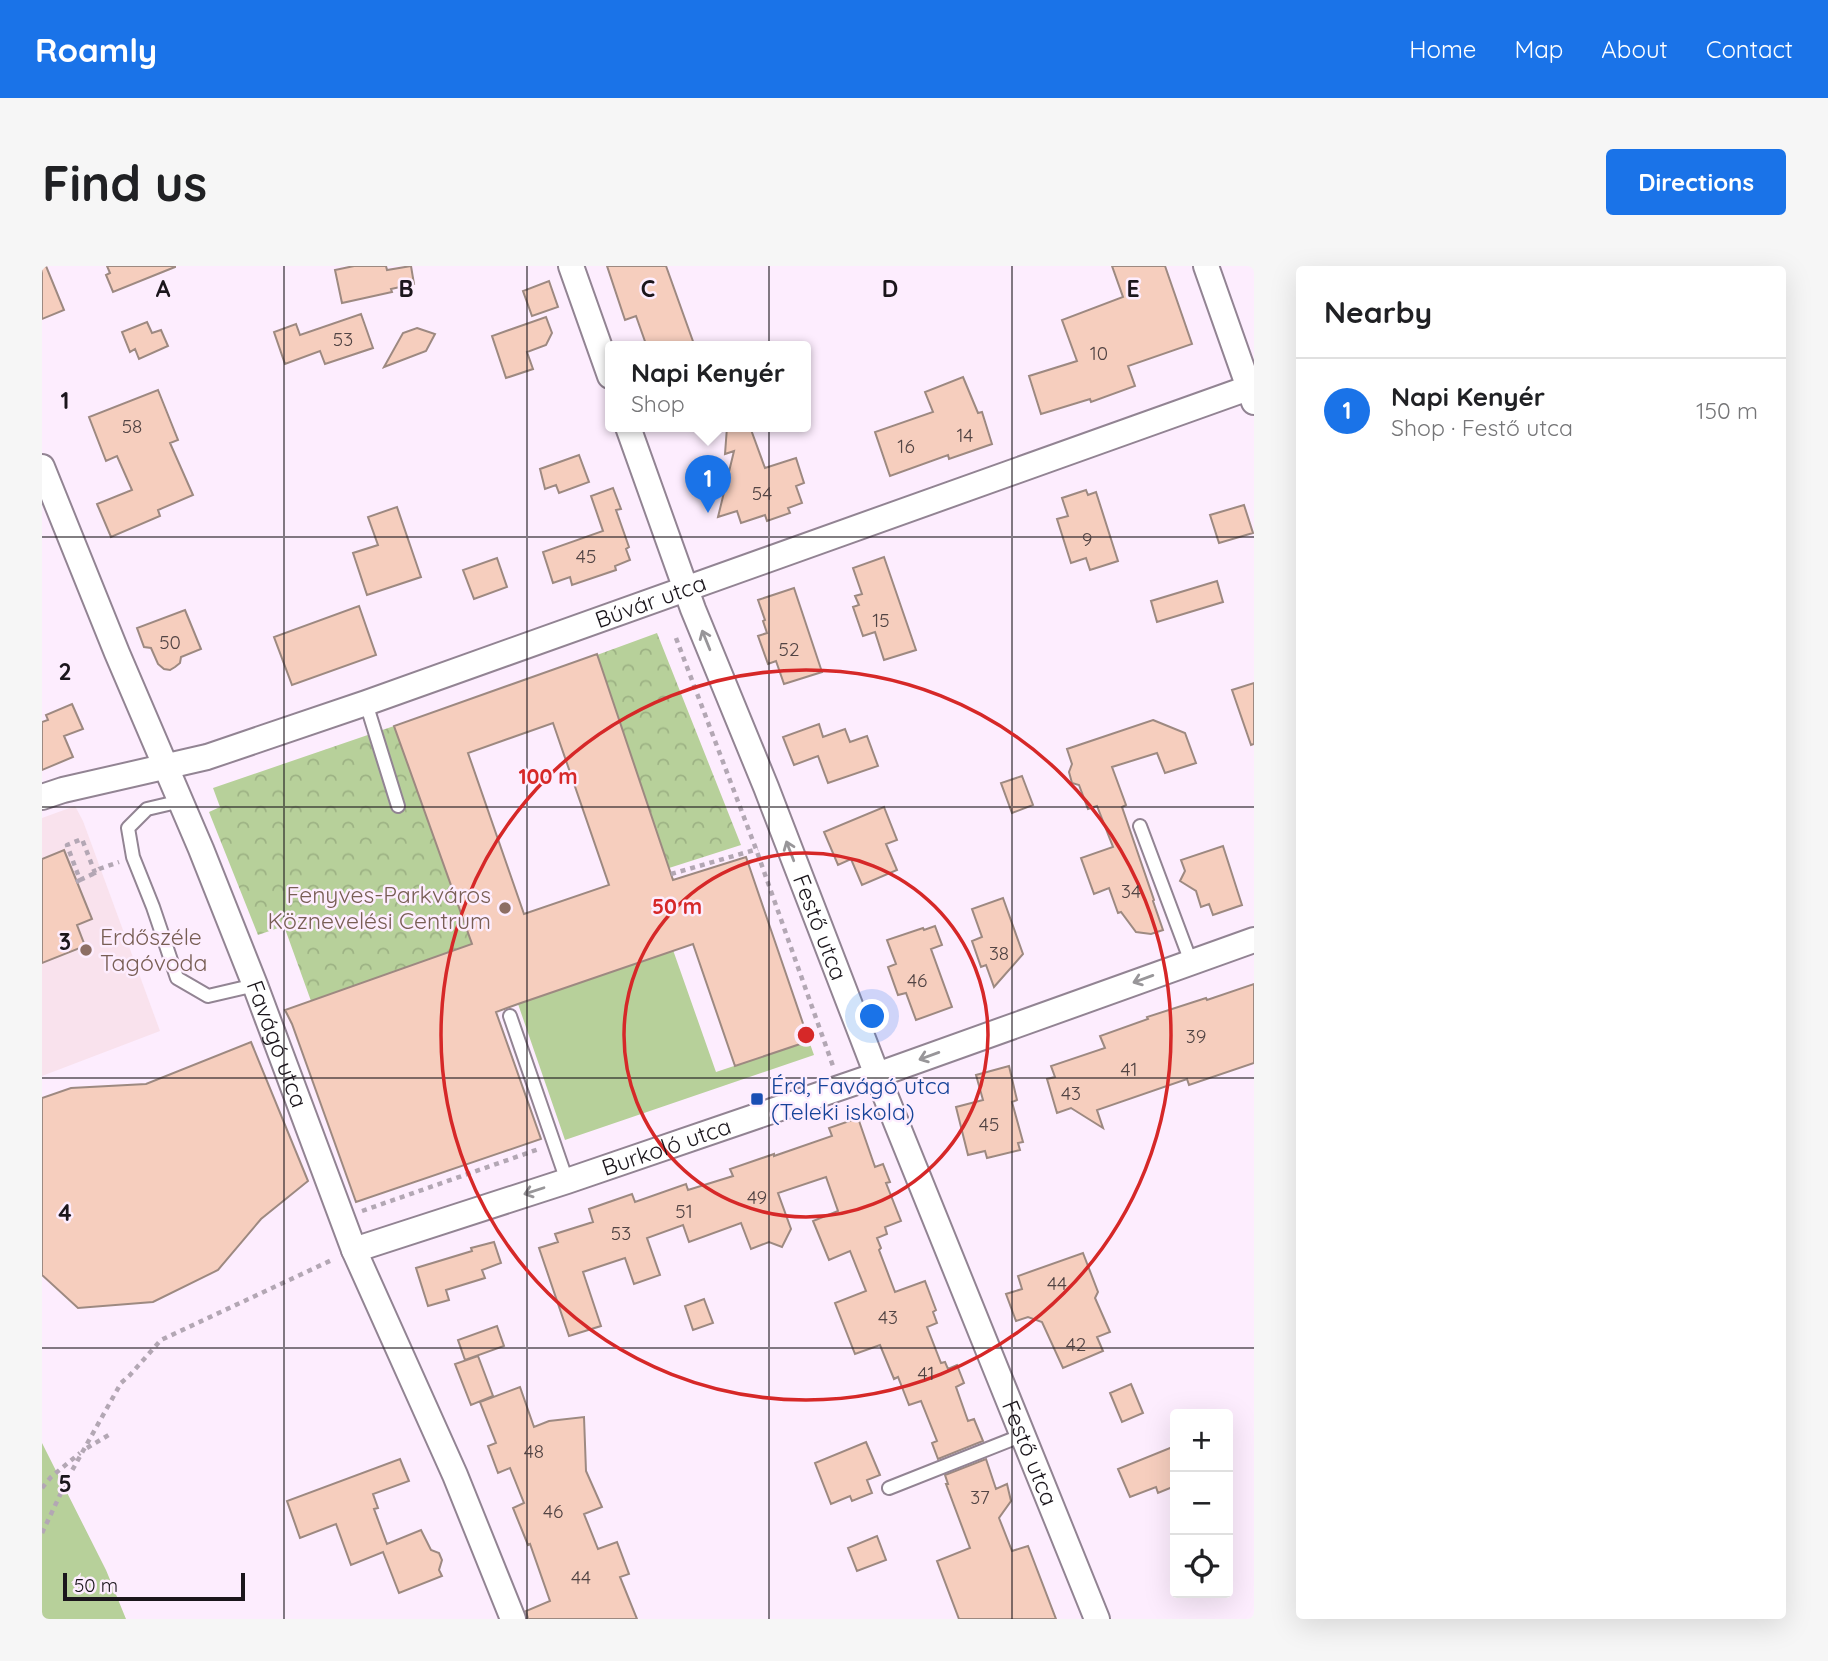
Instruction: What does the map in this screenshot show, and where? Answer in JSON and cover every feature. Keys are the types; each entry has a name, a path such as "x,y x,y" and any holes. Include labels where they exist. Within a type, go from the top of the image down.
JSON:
{"street":[{"path":"571,266 605,362"},
{"path":"1206,266 1252,392"},
{"name":"Búvár utca","path":"42,797 207,757 1252,392"},
{"name":"Festő utca","path":"630,432 685,589 1097,1619"},
{"name":"Favágó utca","path":"42,467 117,653 201,849 354,1250 455,1475 513,1619"},
{"name":"Burkoló utca","path":"354,1250 567,1181 836,1076 1254,940"}],"lane":[{"path":"366,703 398,806"},
{"path":"181,801 148,808 128,828 133,857 177,978 208,996 254,985"},
{"path":"1140,826 1191,962"},
{"path":"510,1016 567,1181"},
{"path":"889,1488 1023,1435"}],"path":[{"path":"675,635 757,849 836,1076 873,1064"},
{"path":"95,873 82,839 67,845 78,881 95,873 99,869 133,857"},
{"path":"671,874 744,852"},
{"path":"359,1212 537,1149 556,1152"},
{"path":"42,1533 69,1476 121,1383 161,1340 354,1250"},
{"path":"42,1488 51,1477 85,1449 112,1433"}],"shaded area":[{"name":"Erdőszéle Tagóvoda","path":"75,806 83,821 160,1031 42,1076 42,818"}],"green space":[{"path":"657,633 741,845 669,868 597,655"},
{"path":"394,726 472,944 311,1001 284,926 258,935 209,812 220,807 213,788"},
{"path":"673,950 716,1072 809,1041 814,1055 565,1140 518,1004"},
{"path":"42,1443 106,1570 126,1619 42,1619"}],"building":[{"path":"42,266 46,266 64,310 42,319"},
{"path":"107,266 175,267 113,292 106,275 110,273"},
{"path":"354,266 386,266 387,270 411,266 414,284 391,289 392,292 342,303 335,270"},
{"path":"607,266 666,266 693,341 645,341 636,316 625,320"},
{"path":"1112,266 1165,266 1192,344 1128,366 1135,386 1091,402 1090,399 1041,414 1029,376 1077,361 1062,320 1123,297"},
{"path":"549,281 558,307 532,316 523,291"},
{"path":"361,314 373,348 325,364 320,351 285,364 274,332 296,324 300,335"},
{"path":"546,317 552,333 546,345 527,352 533,369 506,378 492,336"},
{"path":"147,322 152,333 161,330 168,346 139,359 135,349 130,352 122,332"},
{"path":"417,328 435,334 426,351 384,367 403,333"},
{"path":"963,377 978,413 982,412 992,444 949,459 948,455 890,476 875,432 933,412 925,392"},
{"path":"158,390 178,440 170,443 193,495 158,510 160,516 111,537 97,504 132,490 117,456 106,461 89,417"},
{"path":"727,432 752,432 765,468 796,458 804,483 796,486 802,503 788,508 790,513 767,521 765,515 741,523 737,511 718,517 734,451 725,454"},
{"path":"579,455 589,482 559,493 556,485 545,489 540,469"},
{"path":"613,488 621,509 616,510 629,547 626,549 630,560 615,566 616,570 572,585 570,577 553,583 543,552 603,531 591,496"},
{"path":"1086,490 1088,495 1096,492 1118,561 1090,570 1086,558 1071,563 1057,519 1068,516 1062,498"},
{"path":"1244,505 1253,533 1219,543 1210,515"},
{"path":"397,507 421,577 367,595 353,553 378,545 368,517"},
{"path":"884,557 916,650 884,660 875,632 863,636 853,607 859,605 855,596 862,594 853,568"},
{"path":"497,558 507,587 474,599 463,570"},
{"path":"1217,581 1223,602 1157,622 1151,601"},
{"path":"794,588 822,672 784,684 776,661 768,664 758,636 767,633 758,600"},
{"path":"359,606 376,655 292,685 274,637"},
{"path":"185,610 201,649 181,657 180,663 170,670 164,669 158,664 151,648 144,647 137,628"},
{"path":"597,654 673,880 746,857 809,1041 735,1066 693,944 518,1004 496,1012 541,1139 356,1202 285,1010 472,944 394,726","holes":["553,723 609,885 524,914 468,753"]},
{"path":"1254,683 1254,744 1251,745 1232,690"},
{"path":"72,704 83,729 64,736 73,757 42,770 42,722 48,720 46,715"},
{"path":"1153,720 1185,733 1196,763 1165,773 1157,753 1112,767 1126,805 1122,807 1163,930 1151,934 1136,932 1121,912 1118,913 1109,888 1094,894 1081,858 1113,847 1097,806 1088,809 1079,785 1072,783 1069,772 1072,764 1067,749"},
{"path":"819,724 823,737 845,729 850,742 867,736 878,766 828,783 818,756 794,765 783,737"},
{"path":"1022,776 1033,805 1012,813 1001,783"},
{"path":"884,807 897,840 886,844 897,870 862,885 851,859 838,865 824,832"},
{"path":"1223,846 1242,905 1213,915 1209,904 1201,907 1196,891 1180,881 1185,871 1181,860"},
{"path":"64,850 92,919 77,925 85,946 42,963 42,859"},
{"path":"1003,898 1023,954 994,987 986,965 981,967 972,941 982,937 972,909"},
{"path":"935,926 942,945 931,949 952,1007 916,1020 906,993 898,995 888,967 896,964 887,940"},
{"path":"1254,984 1254,1063 1189,1085 1187,1079 1097,1110 1103,1128 1071,1108 1057,1113 1047,1079 1055,1077 1051,1066 1105,1048 1100,1036 1148,1019 1147,1017"},
{"path":"251,1042 308,1181 261,1219 218,1270 153,1302 78,1308 42,1275 42,1098 71,1088 146,1084"},
{"path":"1009,1066 1017,1100 1012,1102 1023,1142 1018,1143 1020,1150 987,1158 985,1151 968,1155 956,1107 983,1100 976,1075"},
{"path":"858,1118 875,1167 883,1164 890,1182 886,1183 901,1221 885,1227 887,1234 877,1238 895,1292 925,1281 936,1310 933,1312 937,1323 927,1327 941,1363 945,1362 948,1369 957,1365 964,1383 956,1387 968,1421 974,1419 983,1441 938,1459 932,1443 937,1441 921,1401 909,1405 898,1377 894,1379 880,1345 855,1354 835,1303 866,1291 850,1251 829,1260 813,1221 838,1211 826,1177 778,1193 791,1229 782,1247 769,1242 751,1249 741,1223 689,1242 683,1225 647,1238 660,1275 634,1284 625,1258 583,1272 601,1326 569,1336 539,1248 558,1242 555,1234 593,1222 589,1209 632,1194 635,1202 686,1184 688,1190 733,1176 730,1169 832,1136 829,1128"},
{"path":"494,1242 501,1263 482,1270 485,1278 446,1290 449,1300 428,1306 416,1268"},
{"path":"1083,1253 1098,1292 1095,1298 1110,1332 1097,1337 1103,1351 1063,1368 1042,1322 1028,1317 1016,1321 1006,1294 1022,1289 1018,1276"},
{"path":"704,1299 713,1323 693,1330 685,1306"},
{"path":"497,1326 504,1346 465,1360 458,1340"},
{"path":"478,1356 493,1396 471,1405 455,1364"},
{"path":"1131,1384 1143,1413 1122,1422 1110,1393"},
{"path":"520,1387 534,1427 549,1421 584,1417 586,1471 602,1507 584,1514 598,1549 617,1542 629,1574 620,1577 637,1619 528,1619 526,1611 550,1601 530,1544 528,1545 513,1508 524,1503 510,1468 498,1473 488,1446 496,1443 480,1402"},
{"path":"866,1442 880,1475 867,1480 872,1493 852,1501 850,1496 831,1504 815,1463"},
{"path":"1170,1448 1170,1488 1158,1493 1156,1487 1130,1497 1118,1469"},
{"path":"400,1459 409,1481 373,1494 378,1508 374,1509 387,1544 421,1530 431,1550 439,1553 442,1560 439,1570 442,1576 399,1593 383,1552 351,1565 336,1524 300,1538 287,1501"},
{"path":"986,1459 996,1489 1007,1484 1011,1501 999,1518 1012,1551 1028,1546 1056,1619 959,1619 937,1561 970,1548 945,1475"},
{"path":"877,1536 886,1560 857,1571 848,1548"}],"place":[{"name":"Napi Kenyér","path":"708,513"},
{"name":"Fenyves-Parkváros Köznevelési Centrum","path":"505,908"},
{"name":"Erdőszéle Tagóvoda","path":"86,950"},
{"name":"Érd, Favágó utca (Teleki iskola)","path":"757,1099"}]}
